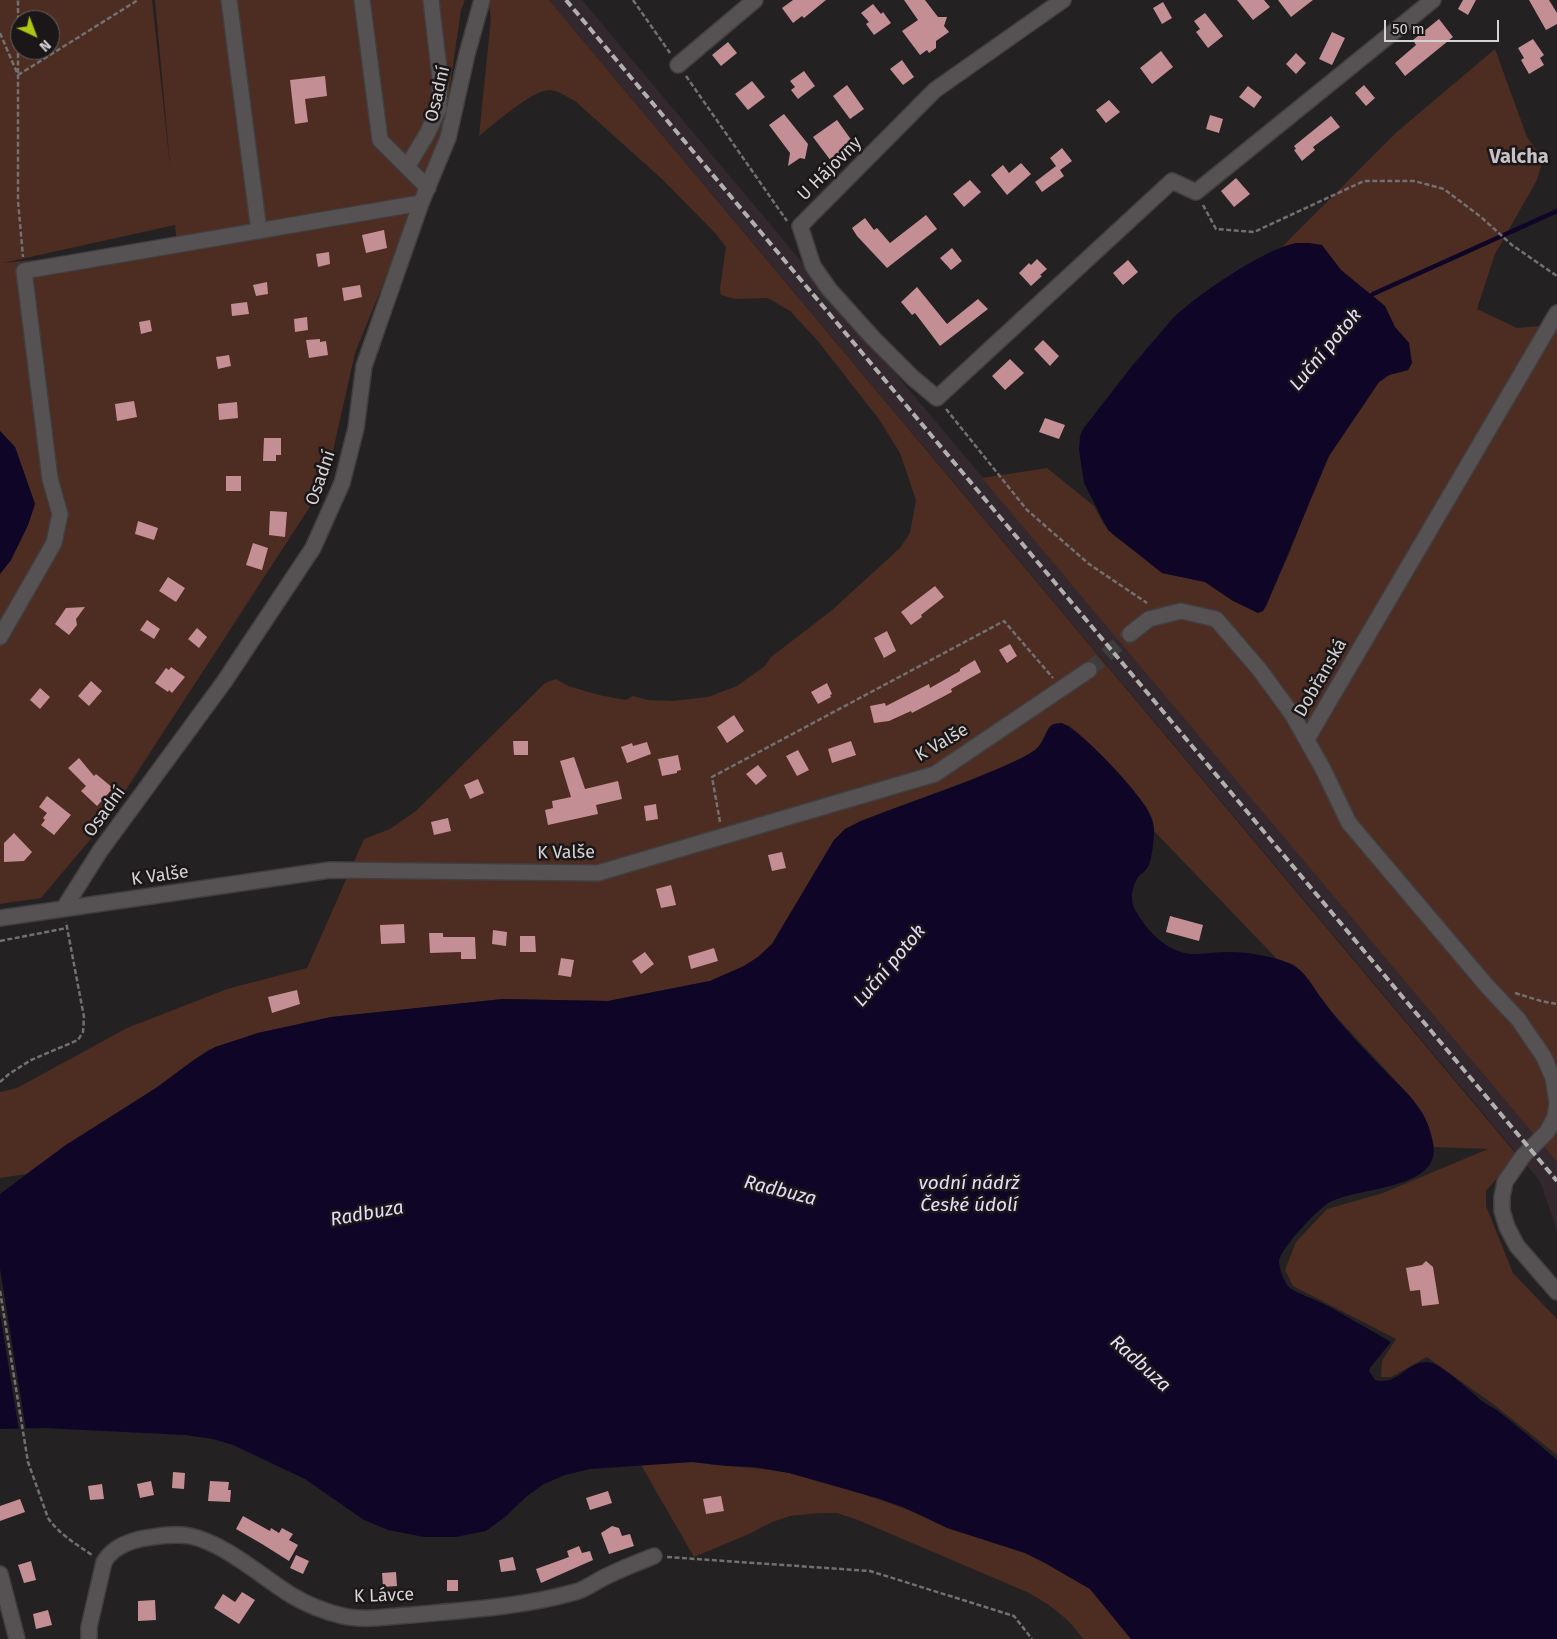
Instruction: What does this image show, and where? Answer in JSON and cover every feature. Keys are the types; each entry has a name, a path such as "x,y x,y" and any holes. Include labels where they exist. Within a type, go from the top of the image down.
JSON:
{"street":[{"path":"229,0 259,231"},
{"path":"362,0 380,140 428,188"},
{"path":"407,167 427,134 439,108 440,78 431,0"},
{"name":"Osadní","path":"64,908 100,851 224,682 314,548 342,482 356,428 364,366 421,203 448,138 467,54 482,0"},
{"path":"678,65 755,0"},
{"name":"U Hájovny","path":"937,398 913,378 829,289 814,266 800,226 935,90 1063,0"},
{"path":"937,398 1172,181 1196,192 1433,0"},
{"path":"0,637 54,543 60,514 50,479 24,271 191,244 421,203"},
{"name":"Dobřanská","path":"1557,313 1307,739 1349,823 1487,986 1518,1019 1544,1057 1552,1078 1557,1102 1555,1117 1548,1132 1524,1156 1505,1182 1502,1211 1507,1227 1517,1246 1557,1292"},
{"path":"1130,634 1149,619 1181,611 1216,619 1259,669 1292,714 1307,739"},
{"name":"K Valše","path":"0,918 330,870 598,873 935,774 1089,670"},
{"name":"K Lávce","path":"104,1562 113,1551 137,1539 178,1535 190,1536 203,1540 238,1559 286,1592 303,1601 344,1616 374,1617 498,1607 550,1597 577,1591 608,1575 654,1556"},
{"path":"89,1639 89,1627 104,1562"},
{"path":"0,1574 17,1639"}],"path":[{"path":"18,0 18,200 24,271"},
{"path":"18,75 138,0"},
{"path":"633,0 788,222 800,226"},
{"path":"0,33 18,75"},
{"path":"1196,192 1216,229 1254,232 1364,181 1414,181 1444,190 1481,217 1512,245 1557,276"},
{"path":"937,398 1026,510 1089,564 1166,615"},
{"path":"723,836 712,777 1004,621 1062,688"},
{"path":"0,1082 8,1074 30,1060 78,1040 83,1032 84,1017 64,908"},
{"path":"0,941 67,928"},
{"path":"1512,992 1557,1004"},
{"path":"0,1291 28,1462 48,1518 58,1530 104,1562"},
{"path":"654,1556 870,1570 1014,1616 1032,1639"}],"shaded area":[{"path":"0,0 152,0 171,175 155,0 465,0 461,10 442,140 355,353 326,482 105,822 41,898 0,904 0,574 11,560 28,525 35,504 15,447 0,431","holes":["175,225 177,246 3,263"]},
{"path":"488,0 549,0 1517,1155 1486,1191 1486,1206 1513,1273 1557,1319 1557,1455 1493,1404 1427,1357 1391,1377 1381,1377 1382,1361 1396,1339 1293,1286 1285,1270 1296,1242 1327,1209 1383,1193 1488,1149 1434,1147 1426,1120 1410,1096 1330,1010 1297,968 1277,959 1154,831 1152,819 1138,796 1102,756 1068,725 1046,733 1039,746 1031,753 1011,763 861,821 845,829 834,840 772,944 758,957 744,966 710,981 608,1001 503,999 332,1017 258,1033 208,1050 156,1088 66,1145 26,1174 0,1178 0,1092 17,1088 127,1028 227,989 307,968 364,839 390,829 416,811 545,683 556,679 568,686 599,695 626,700 633,696 648,700 672,701 708,697 737,686 765,666 771,657 831,611 900,548 910,533 916,500 900,453 878,418 817,340 790,311 768,298 735,299 721,295 720,288 726,247 716,234 662,179 575,101 550,90 543,91 524,101 479,136 491,18"},
{"path":"549,0 582,0 1557,1162 1557,1230 1540,1181"},
{"path":"1495,49 1527,137 1543,159 1537,180 1495,254 1477,309 1517,328 1550,325 1557,321 1557,1162 982,478 1047,468 1094,506 1103,523 1113,535 1162,573 1205,582 1233,601 1263,611 1289,554 1316,483 1329,456 1379,382 1389,375 1408,370 1409,343 1395,327 1385,306 1346,275 1334,262 1296,243 1282,247 1398,131"},
{"path":"692,1462 775,1470 820,1481 879,1500 1025,1553 1090,1589 1131,1639 1083,1639 1058,1612 1027,1592 858,1520 837,1513 790,1516 772,1522 749,1534 694,1557 641,1465"}],"water":[{"path":"1296,243 1322,245 1341,270 1385,306 1395,327 1409,343 1412,363 1408,370 1389,375 1379,382 1329,456 1267,604 1263,611 1258,613 1233,601 1205,582 1162,573 1108,530 1084,483 1079,450 1080,436 1083,429 1132,366 1174,317 1185,307 1249,263 1282,247"},
{"path":"0,431 15,447 35,504 28,525 11,560 0,574"},
{"name":"vodní nádrž České údolí","path":"1062,723 1082,737 1107,761 1140,798 1150,815 1154,830 1151,857 1145,871 1139,876 1134,885 1132,899 1134,909 1153,934 1174,949 1191,954 1230,952 1252,954 1275,958 1299,969 1345,1028 1410,1096 1423,1115 1433,1143 1432,1159 1424,1171 1411,1179 1394,1185 1339,1198 1327,1204 1292,1239 1281,1255 1280,1267 1284,1279 1290,1288 1318,1301 1391,1342 1370,1368 1369,1371 1375,1380 1390,1380 1419,1363 1433,1363 1498,1411 1557,1460 1557,1639 1131,1639 1090,1589 1025,1553 947,1528 903,1507 880,1499 789,1473 754,1467 692,1462 590,1469 565,1475 544,1484 486,1531 456,1537 424,1537 388,1530 364,1520 305,1479 233,1445 213,1439 185,1435 43,1428 0,1429 0,1194 66,1145 156,1088 195,1059 215,1047 258,1033 331,1017 503,999 608,1001 710,981 744,966 758,957 772,944 834,840 845,829 1022,758 1038,747 1052,725"}],"pier":[{"path":"0,1269 26,1430 19,1430 0,1314"}],"building":[{"path":"793,0 826,0 804,18 802,16 793,23 782,8"},
{"path":"904,0 925,0 938,17 947,17 944,26 949,32 936,41 936,48 929,53 927,50 920,55 902,31 918,20"},
{"path":"1237,0 1264,0 1270,7 1253,20"},
{"path":"1278,0 1313,0 1291,17"},
{"path":"1463,0 1476,0 1468,15 1458,9"},
{"path":"1529,0 1549,0 1557,13 1557,24 1546,30"},
{"path":"1163,2 1172,18 1162,24 1153,8"},
{"path":"873,4 881,14 883,12 891,23 874,35 866,24 869,22 861,13"},
{"path":"1205,13 1223,36 1208,48 1196,32 1200,29 1194,21"},
{"path":"1439,19 1453,37 1405,76 1395,63 1416,45 1413,40"},
{"path":"1332,32 1345,38 1332,65 1319,59"},
{"path":"1533,39 1544,55 1540,58 1544,65 1529,74 1521,60 1524,58 1518,48"},
{"path":"728,42 737,53 721,66 712,55"},
{"path":"1161,51 1173,67 1152,84 1140,68"},
{"path":"1296,53 1306,63 1296,74 1286,64"},
{"path":"902,60 914,77 903,85 890,69"},
{"path":"804,71 815,86 798,99 791,90 795,87 790,81"},
{"path":"325,76 327,96 305,99 308,122 295,124 290,80"},
{"path":"752,81 765,97 748,110 735,94"},
{"path":"847,85 864,109 850,119 833,96"},
{"path":"1364,85 1375,98 1366,106 1355,93"},
{"path":"1248,86 1262,97 1254,108 1239,97"},
{"path":"1109,100 1120,112 1106,123 1096,110"},
{"path":"784,114 808,144 805,159 800,158 788,166 790,153 769,125"},
{"path":"1210,115 1223,119 1219,133 1206,129"},
{"path":"1331,116 1340,127 1313,147 1315,150 1302,161 1294,150 1296,149 1294,146"},
{"path":"837,120 855,145 831,161 813,137"},
{"path":"1062,148 1072,161 1060,170 1064,176 1042,192 1035,182 1056,166 1050,158"},
{"path":"1021,163 1031,174 1007,195 991,175 1003,165 1009,173"},
{"path":"1236,178 1250,194 1234,207 1221,191"},
{"path":"970,180 981,192 964,207 953,194"},
{"path":"926,215 937,229 887,268 857,236 852,228 865,218 874,230 877,228 890,243"},
{"path":"384,230 387,248 366,253 362,235"},
{"path":"952,248 962,261 951,270 940,258"},
{"path":"329,252 330,264 318,267 316,254"},
{"path":"1037,259 1047,269 1031,286 1019,273 1029,263 1031,265"},
{"path":"1128,260 1138,272 1123,285 1113,273"},
{"path":"267,282 268,294 256,296 253,285"},
{"path":"360,285 362,297 344,301 342,288"},
{"path":"917,287 947,324 978,299 988,309 940,346 915,313 912,315 901,302"},
{"path":"247,302 249,314 232,316 231,304"},
{"path":"307,317 308,330 295,332 294,319"},
{"path":"150,320 152,331 141,334 139,322"},
{"path":"320,339 320,342 326,341 328,355 309,358 306,340"},
{"path":"1043,340 1059,356 1050,366 1034,349"},
{"path":"229,355 231,366 218,369 216,357"},
{"path":"1010,359 1024,373 1005,390 992,376"},
{"path":"134,401 137,417 117,421 115,404"},
{"path":"237,402 238,418 219,420 218,404"},
{"path":"1045,418 1065,425 1059,439 1039,432"},
{"path":"264,438 281,438 281,455 276,455 276,461 263,461"},
{"path":"226,476 241,476 241,491 226,491"},
{"path":"270,511 287,512 285,537 269,535"},
{"path":"138,521 158,528 154,540 135,534"},
{"path":"253,543 268,548 262,570 246,565"},
{"path":"168,577 185,588 176,602 159,591"},
{"path":"935,586 944,597 911,625 901,612"},
{"path":"85,607 76,619 77,625 69,635 55,624 66,608"},
{"path":"147,620 160,629 154,639 140,630"},
{"path":"197,628 207,637 199,648 188,639"},
{"path":"887,631 896,651 884,658 874,638"},
{"path":"1010,644 1017,656 1007,663 999,650"},
{"path":"975,660 981,672 951,689 952,692 912,713 911,711 889,721 874,723 870,706 885,703 886,706 929,684 930,688"},
{"path":"171,667 185,677 172,693 155,683 166,668 169,670"},
{"path":"91,681 102,691 89,706 78,696"},
{"path":"827,683 832,694 830,695 831,697 818,704 811,692"},
{"path":"40,688 50,697 40,709 30,700"},
{"path":"734,715 744,731 727,743 717,727"},
{"path":"513,741 528,741 528,755 514,755"},
{"path":"851,741 856,755 832,763 828,749"},
{"path":"647,742 651,754 627,763 621,747 632,743 633,746"},
{"path":"798,750 809,770 797,776 786,756"},
{"path":"678,755 681,770 677,771 677,773 662,776 658,759"},
{"path":"574,757 585,789 618,781 622,799 596,805 598,814 548,825 545,810 553,808 552,801 571,797 560,761"},
{"path":"79,758 94,776 96,774 113,788 97,806 81,791 86,786 68,768"},
{"path":"758,765 767,776 756,785 746,774"},
{"path":"478,779 484,793 470,799 464,785"},
{"path":"47,796 71,815 54,835 41,825 47,813 39,807"},
{"path":"656,804 658,819 646,821 644,806"},
{"path":"448,818 451,831 434,835 431,822"},
{"path":"14,833 32,852 24,861 4,862 4,843"},
{"path":"782,852 786,868 772,871 768,855"},
{"path":"671,885 676,905 661,908 656,889"},
{"path":"1170,916 1203,925 1199,941 1166,932"},
{"path":"404,924 405,943 381,944 380,925"},
{"path":"493,930 507,932 506,946 492,944"},
{"path":"429,933 443,933 443,937 475,937 476,959 461,959 461,952 430,953"},
{"path":"520,936 535,936 536,952 520,952"},
{"path":"714,948 718,961 691,969 688,956"},
{"path":"645,952 654,964 641,974 632,961"},
{"path":"561,958 574,960 571,977 558,975"},
{"path":"297,990 300,1004 272,1013 268,997"},
{"path":"1426,1261 1433,1267 1439,1304 1422,1306 1420,1290 1410,1291 1406,1268 1422,1265"},
{"path":"173,1472 185,1473 184,1489 172,1488"},
{"path":"151,1481 154,1495 140,1498 137,1484"},
{"path":"210,1481 229,1482 228,1490 231,1490 230,1502 208,1501"},
{"path":"102,1484 104,1499 90,1500 88,1486"},
{"path":"608,1491 612,1503 590,1510 586,1498"},
{"path":"721,1496 724,1511 706,1514 703,1499"},
{"path":"20,1499 25,1512 0,1521 0,1506"},
{"path":"243,1516 270,1531 271,1528 279,1533 282,1528 293,1534 289,1540 298,1545 289,1561 236,1529"},
{"path":"612,1526 619,1528 622,1536 630,1534 634,1546 609,1554 601,1533"},
{"path":"579,1546 582,1553 590,1551 593,1560 541,1583 536,1569 569,1557 567,1551"},
{"path":"296,1555 309,1561 303,1574 290,1568"},
{"path":"513,1557 516,1570 501,1572 499,1560"},
{"path":"31,1561 36,1580 24,1583 18,1565"},
{"path":"396,1572 397,1586 383,1587 382,1573"},
{"path":"447,1580 458,1580 458,1591 447,1591"},
{"path":"242,1592 255,1600 239,1624 214,1608 223,1594 235,1602"},
{"path":"155,1600 156,1620 138,1621 138,1601"},
{"path":"48,1610 52,1625 36,1629 33,1614"}],"waterway":[{"name":"Luční potok","path":"1370,297 1557,211"}],"tunnel":[{"path":"1089,670 1130,634"}],"railway":[{"path":"566,0 1557,1181"}],"district":[{"name":"Valcha","path":"1519,157"}],"water label":[{"name":"Radbuza","path":"780,1191"},
{"name":"Radbuza","path":"367,1214"},
{"name":"Radbuza","path":"1140,1364"}]}
